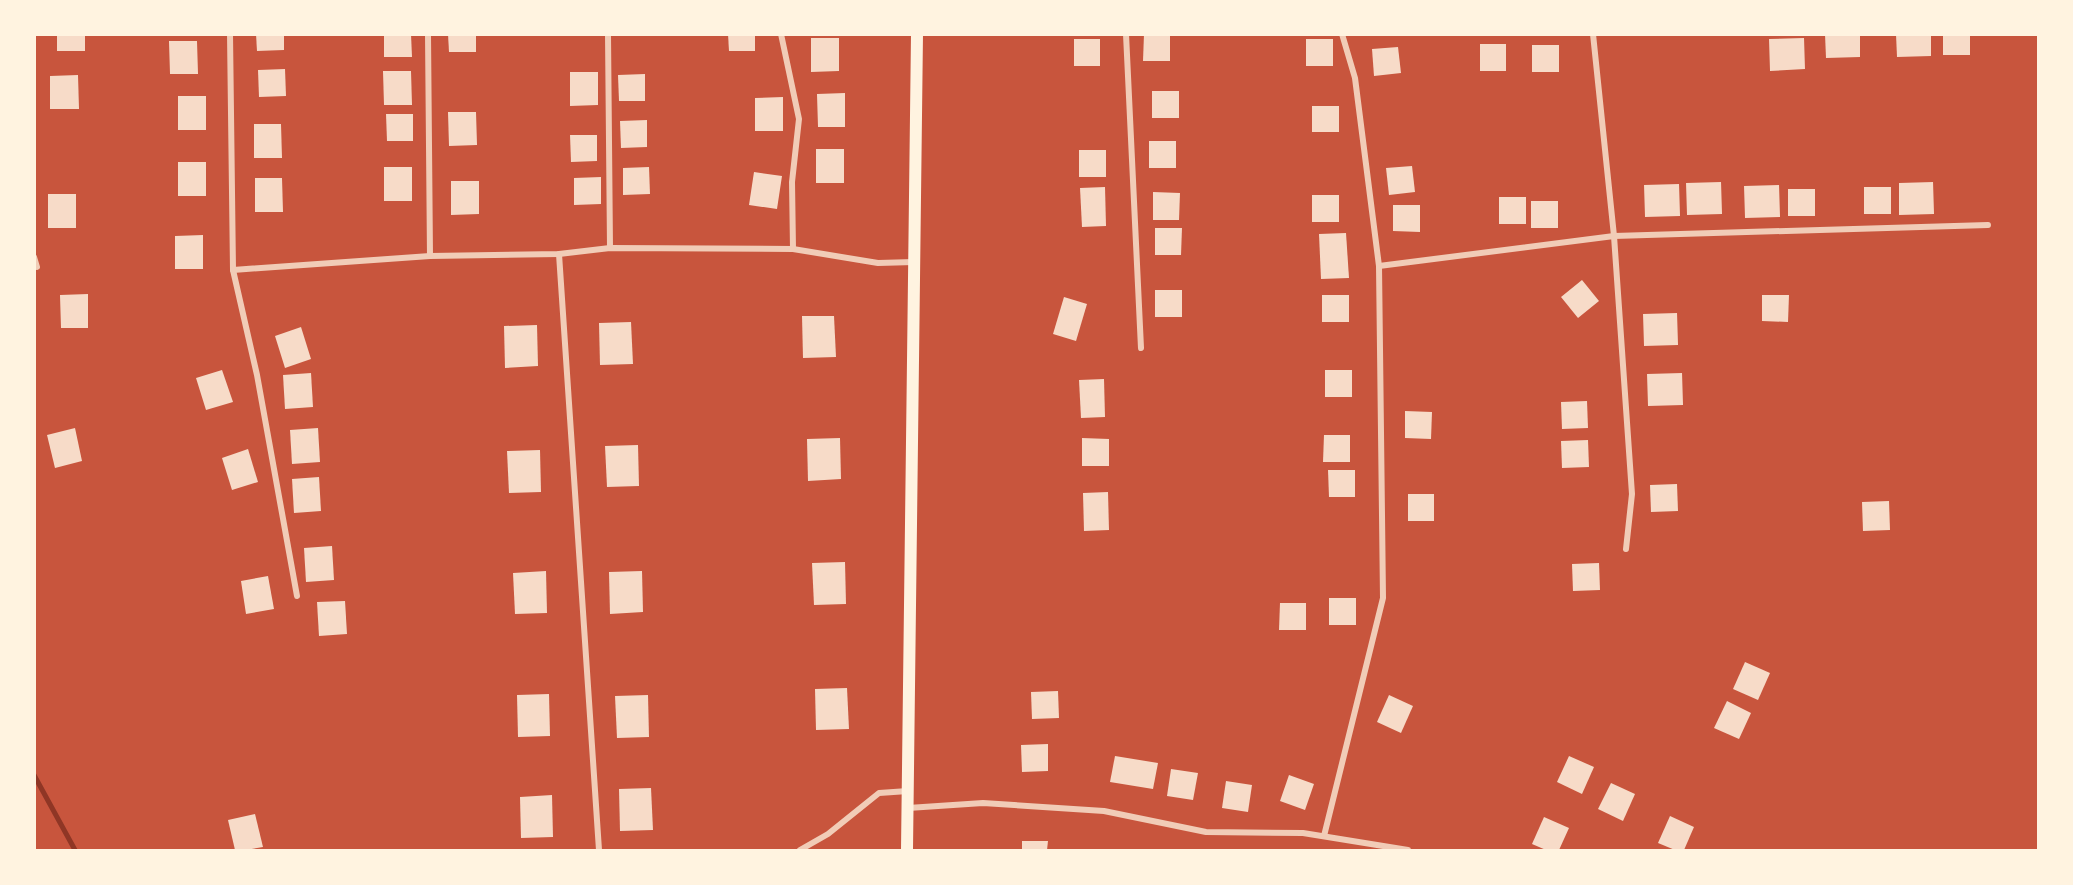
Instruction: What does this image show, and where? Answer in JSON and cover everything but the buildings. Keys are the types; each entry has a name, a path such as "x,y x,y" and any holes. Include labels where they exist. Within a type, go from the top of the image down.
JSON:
{"main road":[{"path":"907,850 917,34"}],"street":[{"path":"231,34 233,270 257,375 297,596"},
{"path":"428,34 430,256"},
{"path":"608,34 610,248"},
{"path":"781,34 799,119 792,182 793,249"},
{"path":"1126,34 1142,348"},
{"path":"1324,836 1383,598 1379,266 1355,78 1342,34"},
{"path":"1593,34 1614,236 1632,494 1626,549"},
{"path":"1379,266 1614,236 1988,225"},
{"path":"233,270 430,256 559,254 610,248 793,249 878,263 914,262"},
{"path":"559,254 599,850"},
{"path":"34,257 37,267"},
{"path":"800,850 828,834 879,793 909,791"},
{"path":"908,808 983,803 1104,811 1206,832 1303,833 1408,850"}],"waterway":[{"path":"34,775 75,850"}]}
